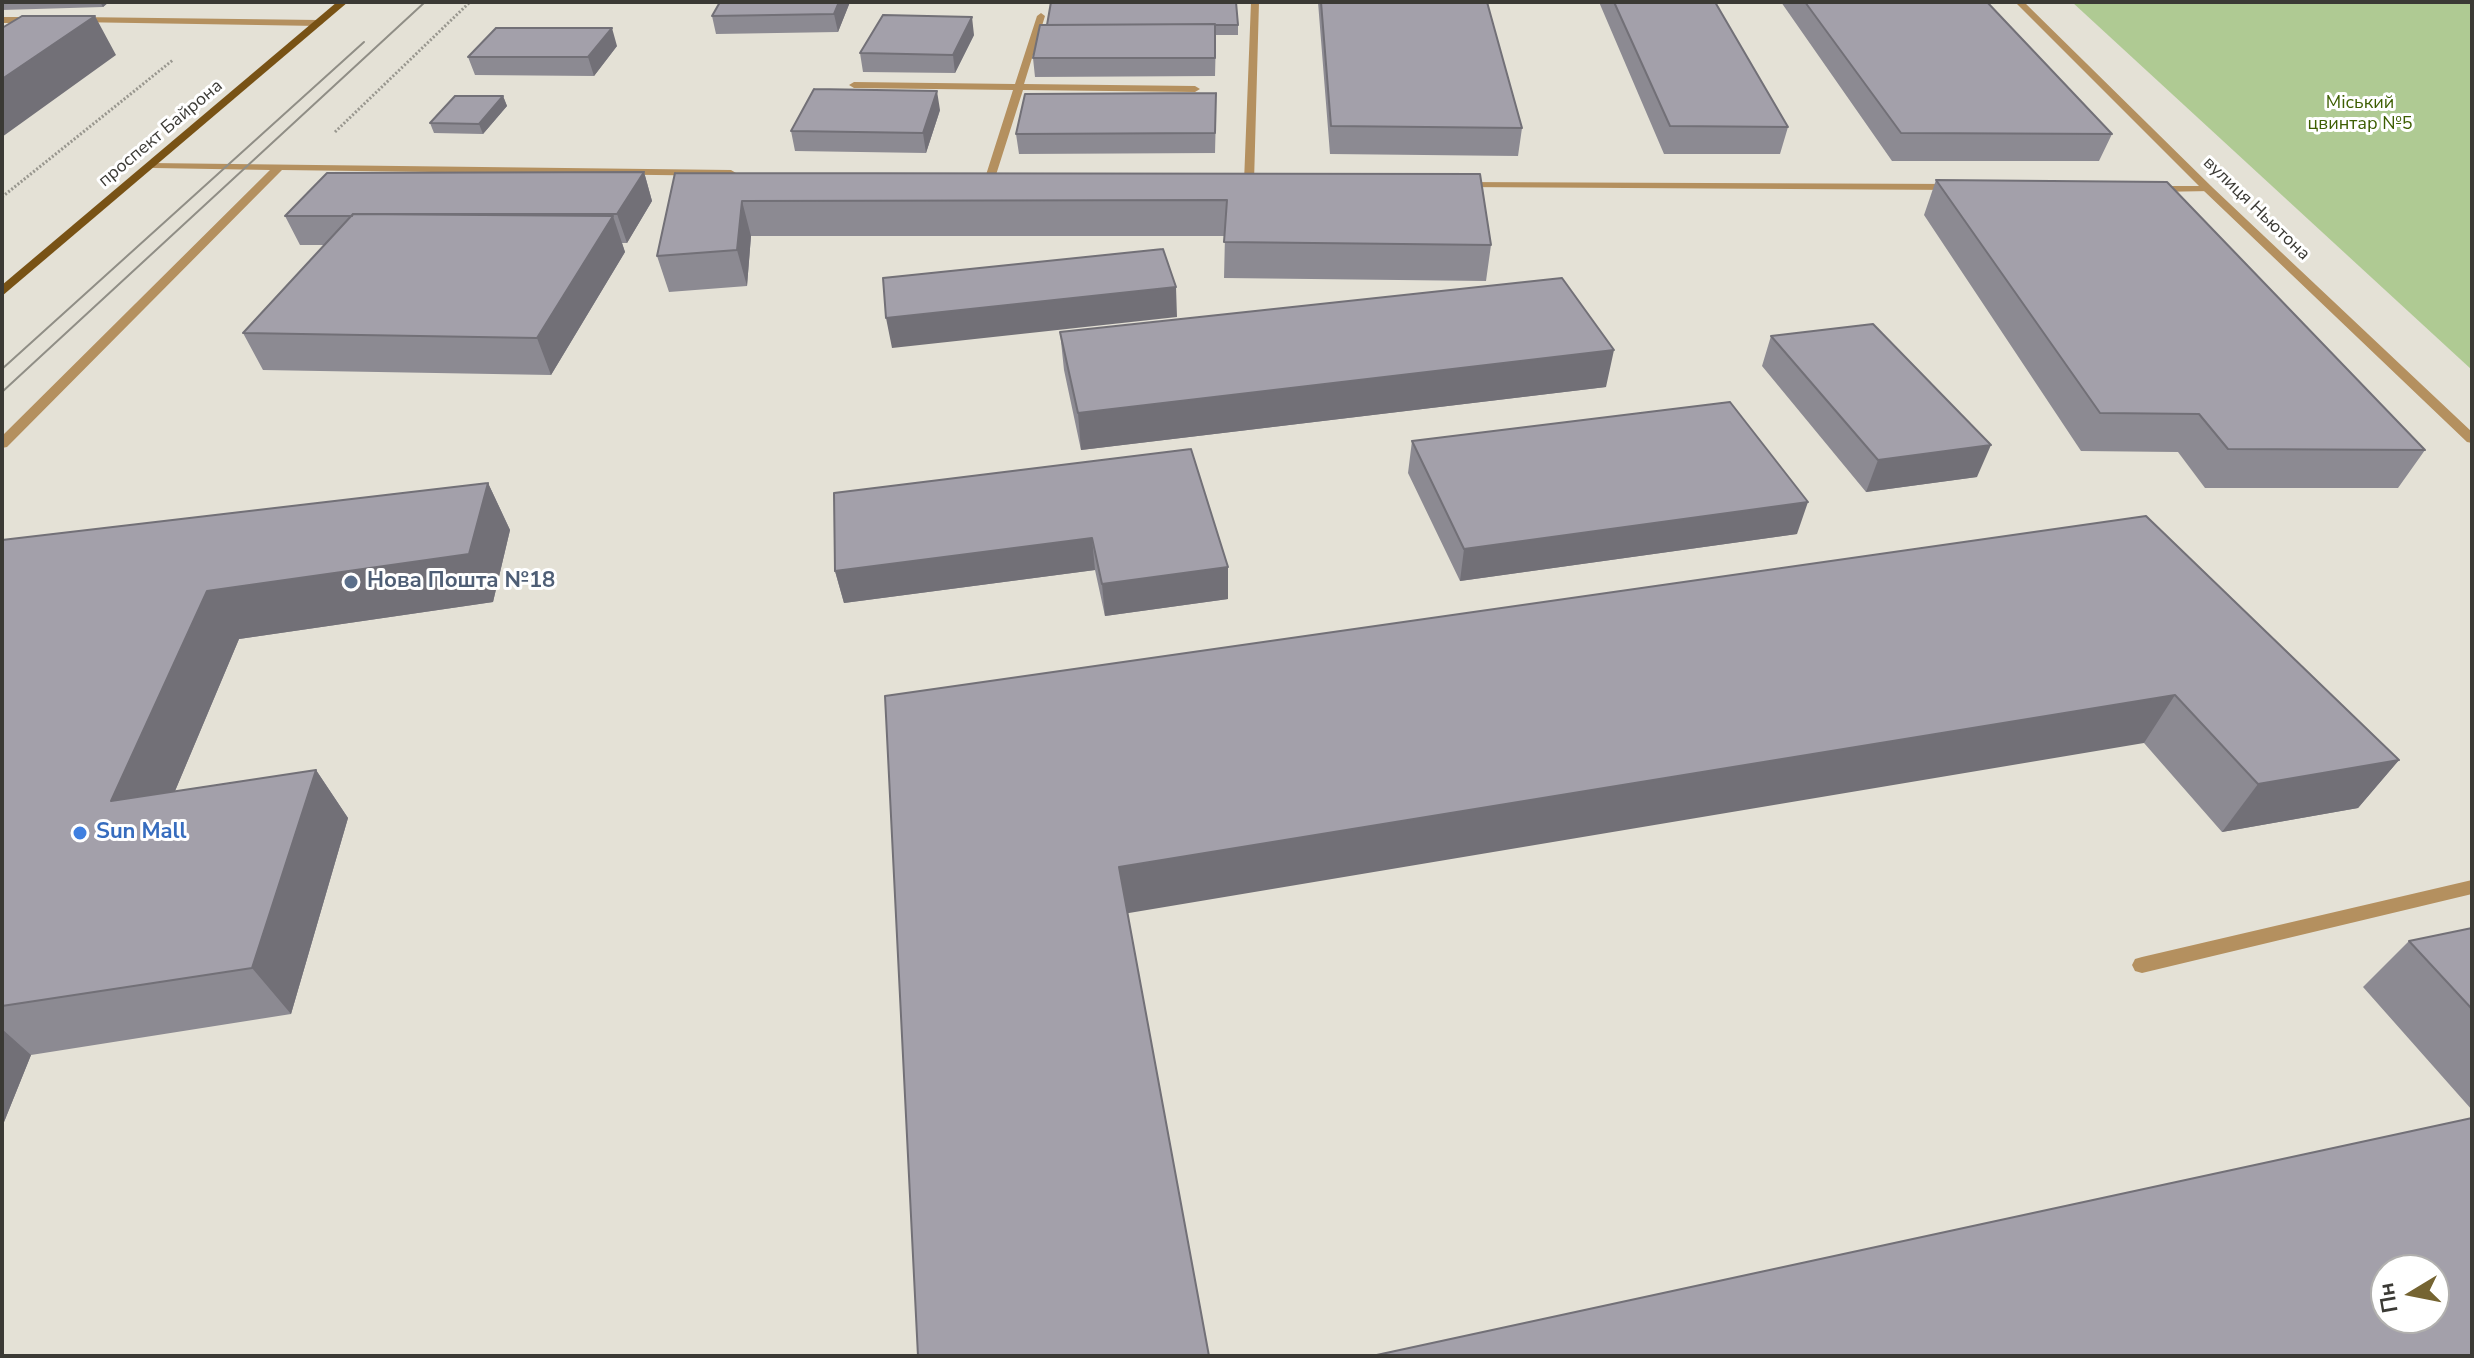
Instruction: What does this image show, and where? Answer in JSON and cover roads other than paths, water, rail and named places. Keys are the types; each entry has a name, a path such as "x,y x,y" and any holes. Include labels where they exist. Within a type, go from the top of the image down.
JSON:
{"main road":[{"name":"проспект Байрона","path":"2,292 343,2"}],"street":[{"path":"1249,182 1255,2"},
{"name":"вулиця Ньютона","path":"2019,2 2208,189 2472,439"},
{"path":"990,178 1041,16"},
{"path":"2,20 49,20"},
{"path":"65,20 319,23"},
{"path":"854,85 1195,89"},
{"path":"154,165 739,174"},
{"path":"2,444 280,166"},
{"path":"974,178 1005,178"},
{"path":"1234,182 1265,182"},
{"path":"1457,184 1968,187"},
{"path":"2144,189 2208,189"},
{"path":"2142,965 2472,887"}],"tram line":[{"path":"2,392 425,2"},
{"path":"2,369 364,42"}],"place":[{"name":"Нова Пошта №18","path":"351,582"},
{"name":"Sun Mall","path":"80,833"}],"park label":[{"name":"Міський цвинтар №5","path":"2360,114"}]}
